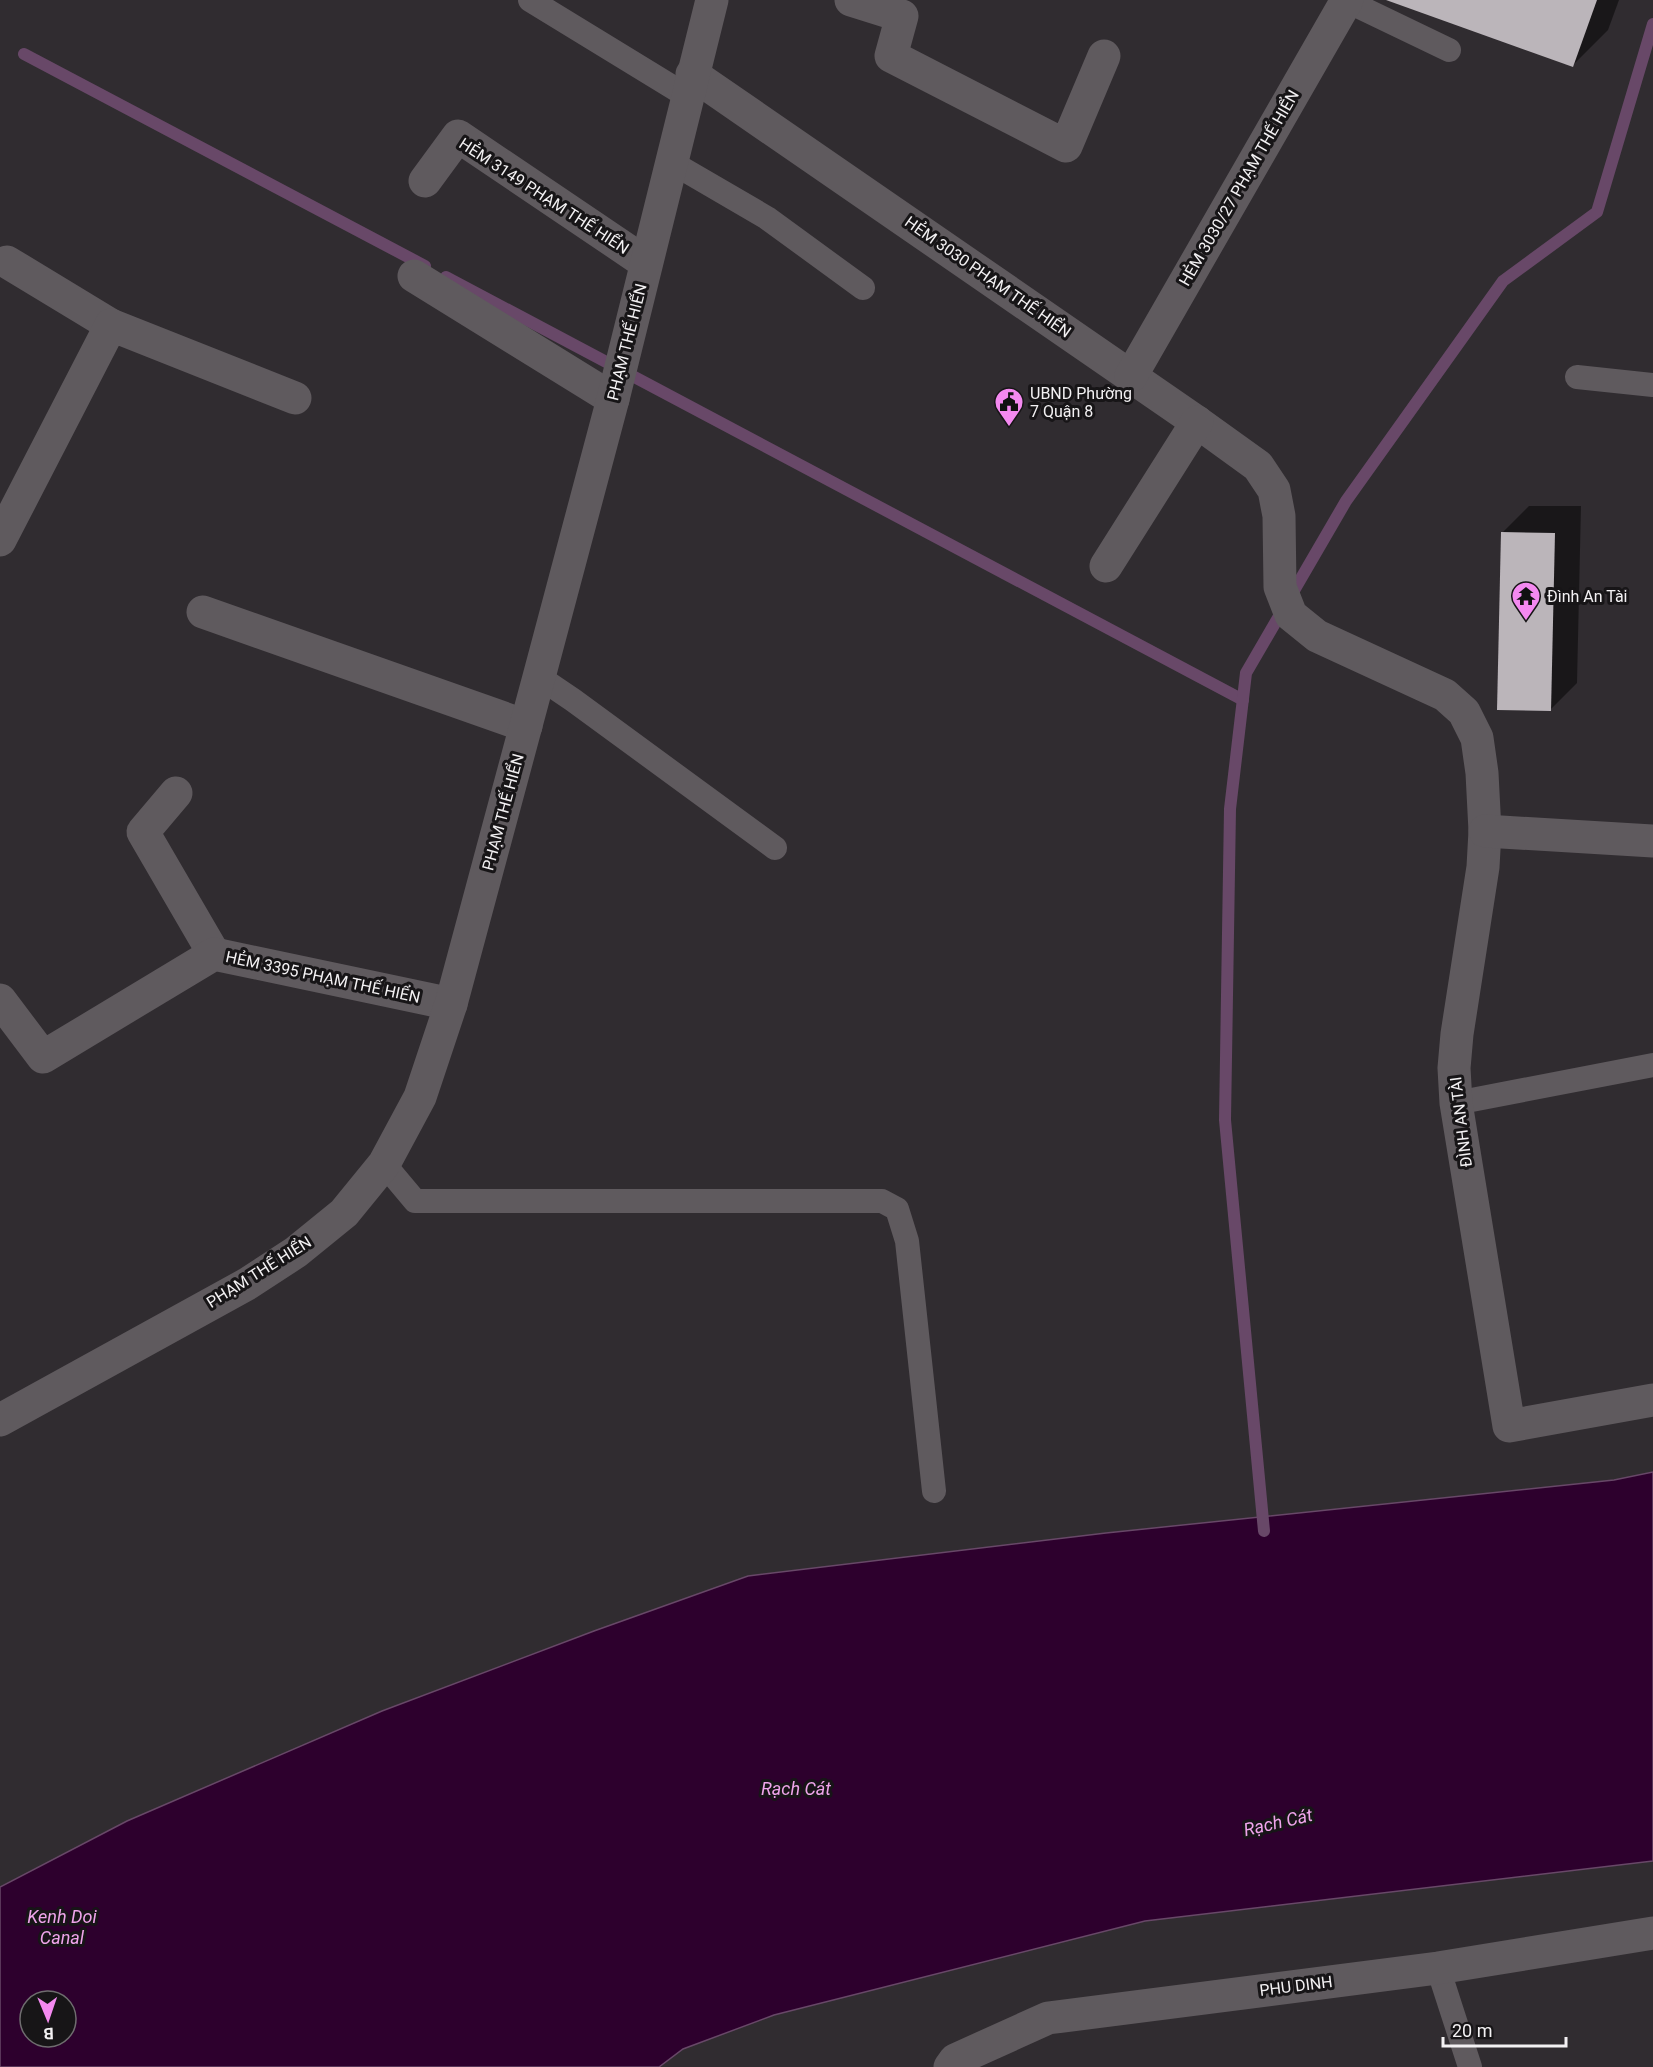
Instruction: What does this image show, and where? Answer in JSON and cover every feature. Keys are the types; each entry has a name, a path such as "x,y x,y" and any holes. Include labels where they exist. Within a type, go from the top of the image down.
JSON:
{"street":[{"name":"PHẠM THẾ HIỂN","path":"0,1420 247,1284 296,1252 344,1213 384,1164 420,1097 451,1004 526,726 614,395 712,0"},
{"path":"851,0 902,16 891,56 1066,146 1104,56"},
{"name":"HẺM 3030/27 PHẠM THẾ HIỂN","path":"1131,376 1347,0"},
{"name":"HẺM 3030 PHẠM THẾ HIỂN","path":"690,85 1131,376 1258,466 1274,490"},
{"name":"HẺM 3149 PHẠM THẾ HIỂN","path":"425,181 458,136 646,263"},
{"path":"8,262 111,325 295,398"},
{"path":"414,276 614,395"},
{"path":"0,540 111,325"},
{"path":"1106,566 1197,422"},
{"name":"ĐÌNH AN TÀI","path":"1274,490 1279,516 1280,587 1291,615 1317,636 1445,695 1464,712 1477,738 1482,773 1485,831 1483,867 1457,1034 1454,1068 1456,1103 1509,1426 1653,1400"},
{"path":"203,612 526,726"},
{"path":"177,794 143,832 214,954"},
{"path":"1485,831 1653,841"},
{"name":"HẺM 3395 PHẠM THẾ HIỂN","path":"0,1000 43,1057 214,954 451,1004"},
{"name":"PHU DINH","path":"950,2067 955,2060 1048,2018 1438,1968 1653,1933"}],"lane":[{"path":"530,0 690,85"},
{"path":"1347,0 1449,50"},
{"path":"671,162 767,218 862,288"},
{"path":"1577,377 1653,385"},
{"path":"539,677 776,848"},
{"path":"1456,1103 1653,1065"},
{"path":"384,1164 415,1201 882,1201 897,1209 907,1241 934,1491"},
{"path":"1438,1968 1470,2067"}],"water":[{"name":"Rạch Cát","path":"1653,1472 1653,1861 1145,1921 774,2015 683,2049 659,2067 0,2067 0,1887 127,1821 382,1711 748,1576 1106,1533 1614,1480"}],"building":[{"path":"1386,0 1597,0 1573,67"},
{"name":"Đình An Tài","path":"1501,532 1555,533 1551,711 1497,710"}],"waterway":[{"path":"1264,1531 1225,1120 1230,809 1246,673 1346,501 1503,281 1597,212 1653,24"},
{"path":"24,54 425,266"},
{"path":"446,277 1243,700"}],"place":[{"name":"UBND Phường 7 Quận 8","path":"1009,428"},
{"name":"Đình An Tài","path":"1526,622"}],"water label":[{"name":"Kenh Doi Canal","path":"62,1926"}]}
